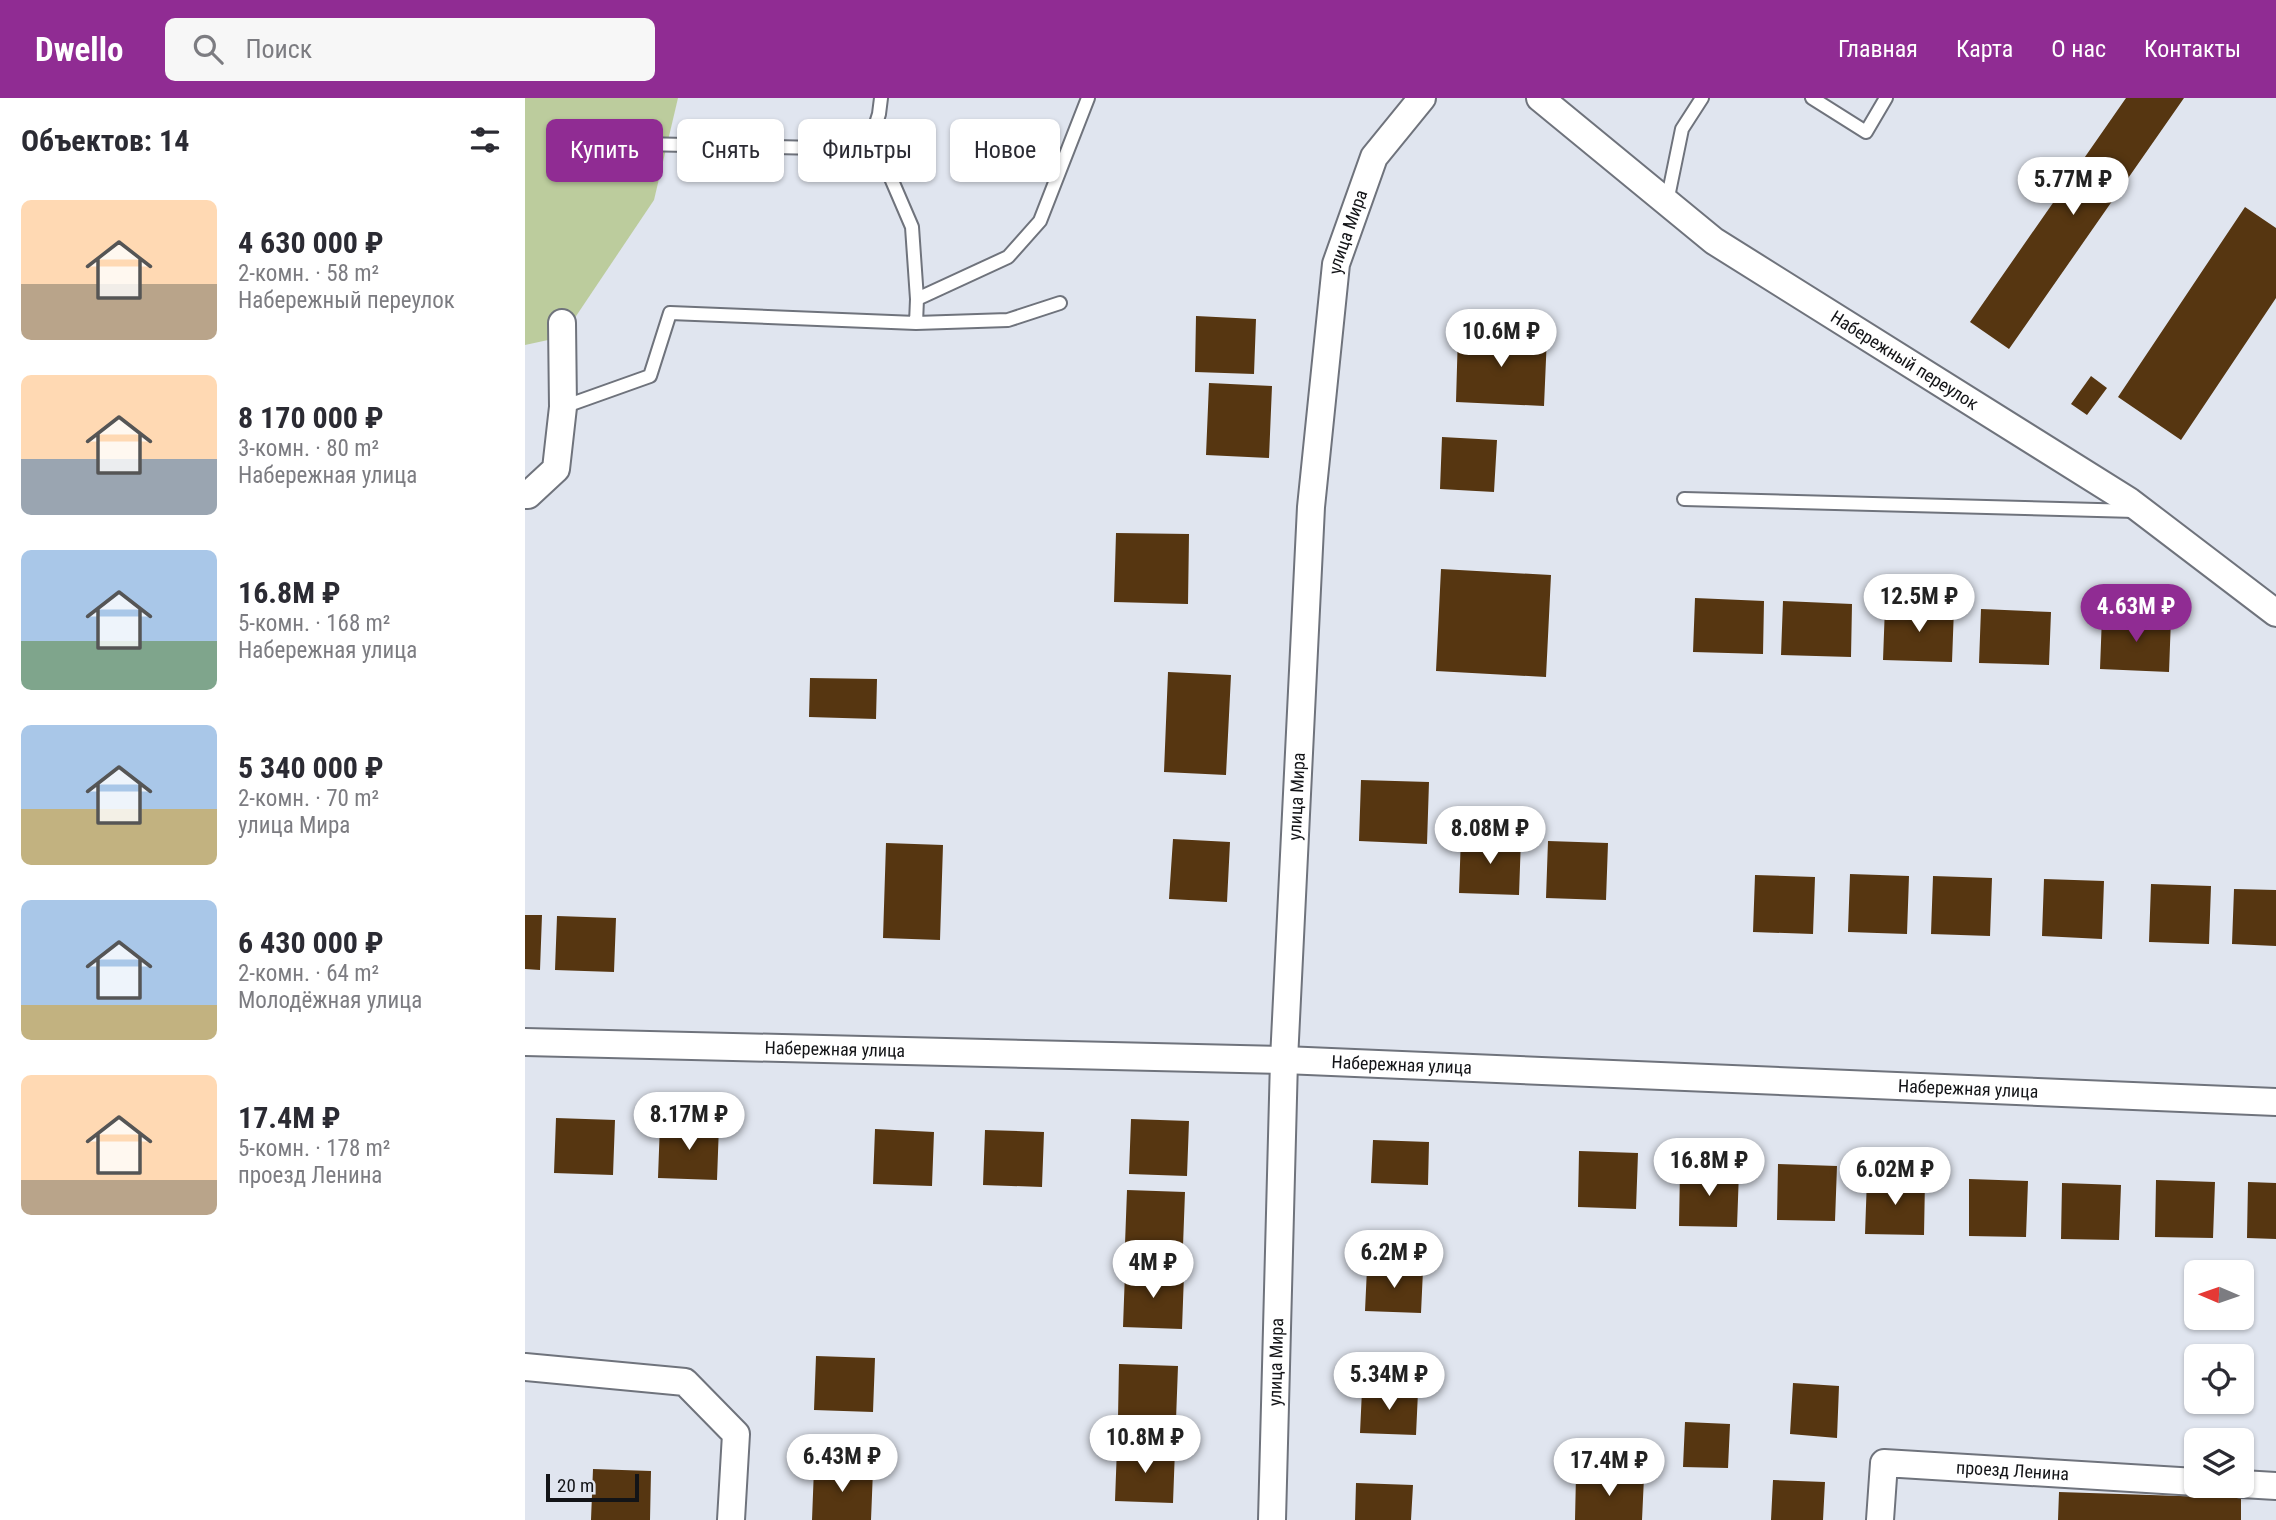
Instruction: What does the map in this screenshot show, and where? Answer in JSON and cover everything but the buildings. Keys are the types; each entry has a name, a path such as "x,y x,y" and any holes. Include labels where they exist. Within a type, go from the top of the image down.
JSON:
{"street":[{"name":"улица Мира","path":"1272,1520 1284,1060 1311,507 1336,264 1374,157 1422,98"},
{"name":"Набережный переулок","path":"1540,98 1714,241 2143,511 2276,613"},
{"path":"525,495 556,469 563,407 562,323"},
{"name":"Набережная улица","path":"525,1042 1284,1060 2276,1102"},
{"path":"525,1367 685,1382 736,1434 731,1520"},
{"name":"проезд Ленина","path":"1880,1520 1884,1463 2184,1481"},
{"path":"2254,1485 2276,1486"}],"lane":[{"path":"877,119 881,98"},
{"path":"917,299 1008,257 1040,221 1088,98"},
{"path":"1667,203 1682,129 1702,98"},
{"path":"1812,98 1866,132 1886,98"},
{"path":"663,144 798,147"},
{"path":"893,182 912,227 916,323"},
{"path":"563,407 650,376 670,313 916,323 1008,320 1060,303"},
{"path":"1684,499 2143,511"}],"green space":[{"path":"525,98 678,98 663,162 663,119 546,119 546,182 658,182 654,200 562,337 525,345"}]}
